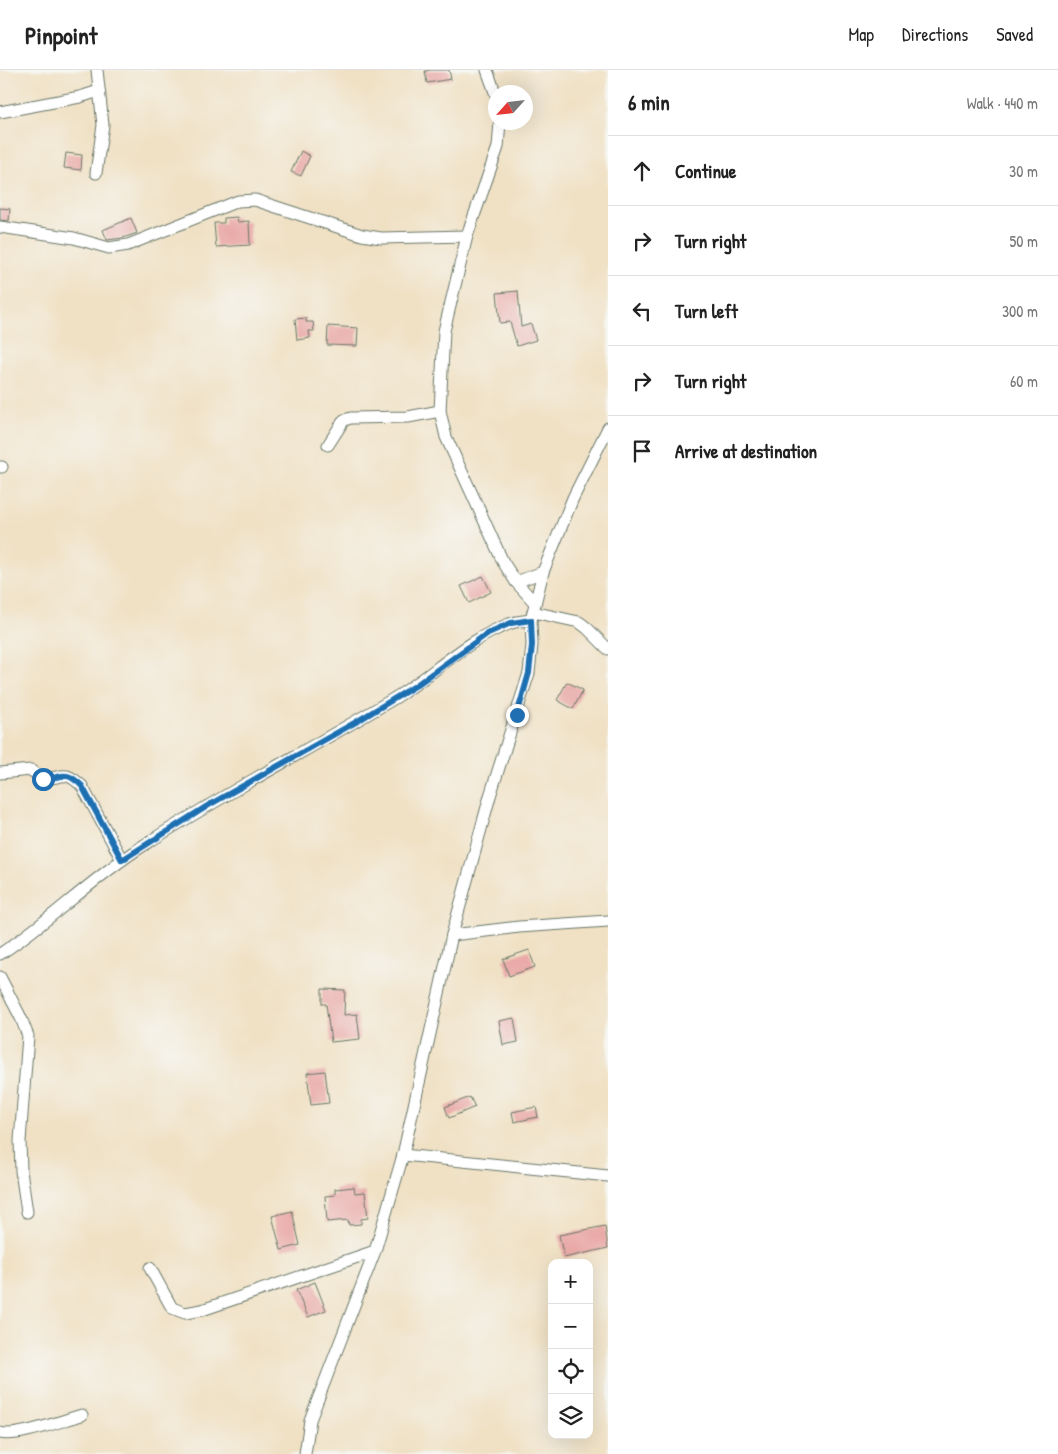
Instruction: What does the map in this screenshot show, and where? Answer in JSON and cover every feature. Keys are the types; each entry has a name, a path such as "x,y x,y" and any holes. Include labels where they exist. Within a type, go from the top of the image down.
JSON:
{"street":[{"path":"96,173 103,125 97,70"},
{"path":"487,70 493,85"},
{"path":"0,112 80,97 99,90"},
{"path":"499,130 498,147 467,236 444,331 440,411 446,437 503,562 533,611"},
{"path":"0,227 74,238 109,248 128,245 238,201 255,200 362,235 382,238 467,236"},
{"path":"328,445 344,420 351,418 408,417 440,411"},
{"path":"305,1454 310,1420 375,1251 403,1155 452,935 490,796 529,673 533,611 543,572 573,498 603,451 608,428"},
{"path":"516,582 543,572"},
{"path":"0,954 59,911 122,860 209,805 356,722 415,686 488,633 533,611 579,622 608,650"},
{"path":"0,774 31,770 43,779 63,775 73,777 82,786 122,860"},
{"path":"452,935 519,927 608,921"},
{"path":"0,977 28,1036 20,1142 21,1171 27,1212"},
{"path":"403,1155 608,1177"},
{"path":"150,1268 172,1308 184,1314 202,1310 375,1251"},
{"path":"0,1433 5,1435 27,1432 82,1415"}],"building":[{"path":"449,70 451,79 427,83 425,71"},
{"path":"301,151 310,156 301,176 291,172"},
{"path":"66,153 82,155 81,170 64,168"},
{"path":"0,208 10,209 9,221 0,220"},
{"path":"237,217 238,222 249,221 250,245 216,247 214,223 224,223 224,218"},
{"path":"131,218 137,233 123,238 107,240 103,230"},
{"path":"518,291 521,327 531,324 536,340 517,346 510,322 500,323 497,293"},
{"path":"306,318 306,322 313,322 314,331 309,331 310,338 297,340 295,319"},
{"path":"328,326 358,328 357,346 327,345"},
{"path":"483,576 491,592 469,603 461,586"},
{"path":"567,682 583,690 573,709 557,700"},
{"path":"529,950 535,967 509,976 503,959"},
{"path":"322,989 345,990 344,1015 357,1014 360,1039 331,1042 326,1004 322,1004"},
{"path":"514,1018 518,1042 503,1045 499,1021"},
{"path":"325,1071 329,1103 311,1105 307,1073"},
{"path":"470,1097 475,1107 449,1118 445,1107"},
{"path":"536,1107 538,1117 514,1122 512,1112"},
{"path":"354,1187 355,1193 365,1192 368,1218 361,1219 361,1224 349,1225 348,1220 327,1222 325,1196 335,1195 335,1189"},
{"path":"292,1211 300,1245 281,1250 272,1216"},
{"path":"605,1226 608,1248 564,1258 559,1235"},
{"path":"315,1282 326,1310 308,1317 296,1290"}],"route":[{"path":"43,779 63,775 73,777 82,786 122,860 209,805 356,722 415,686 488,633 511,623 531,620 532,645 529,673 517,715"}]}
